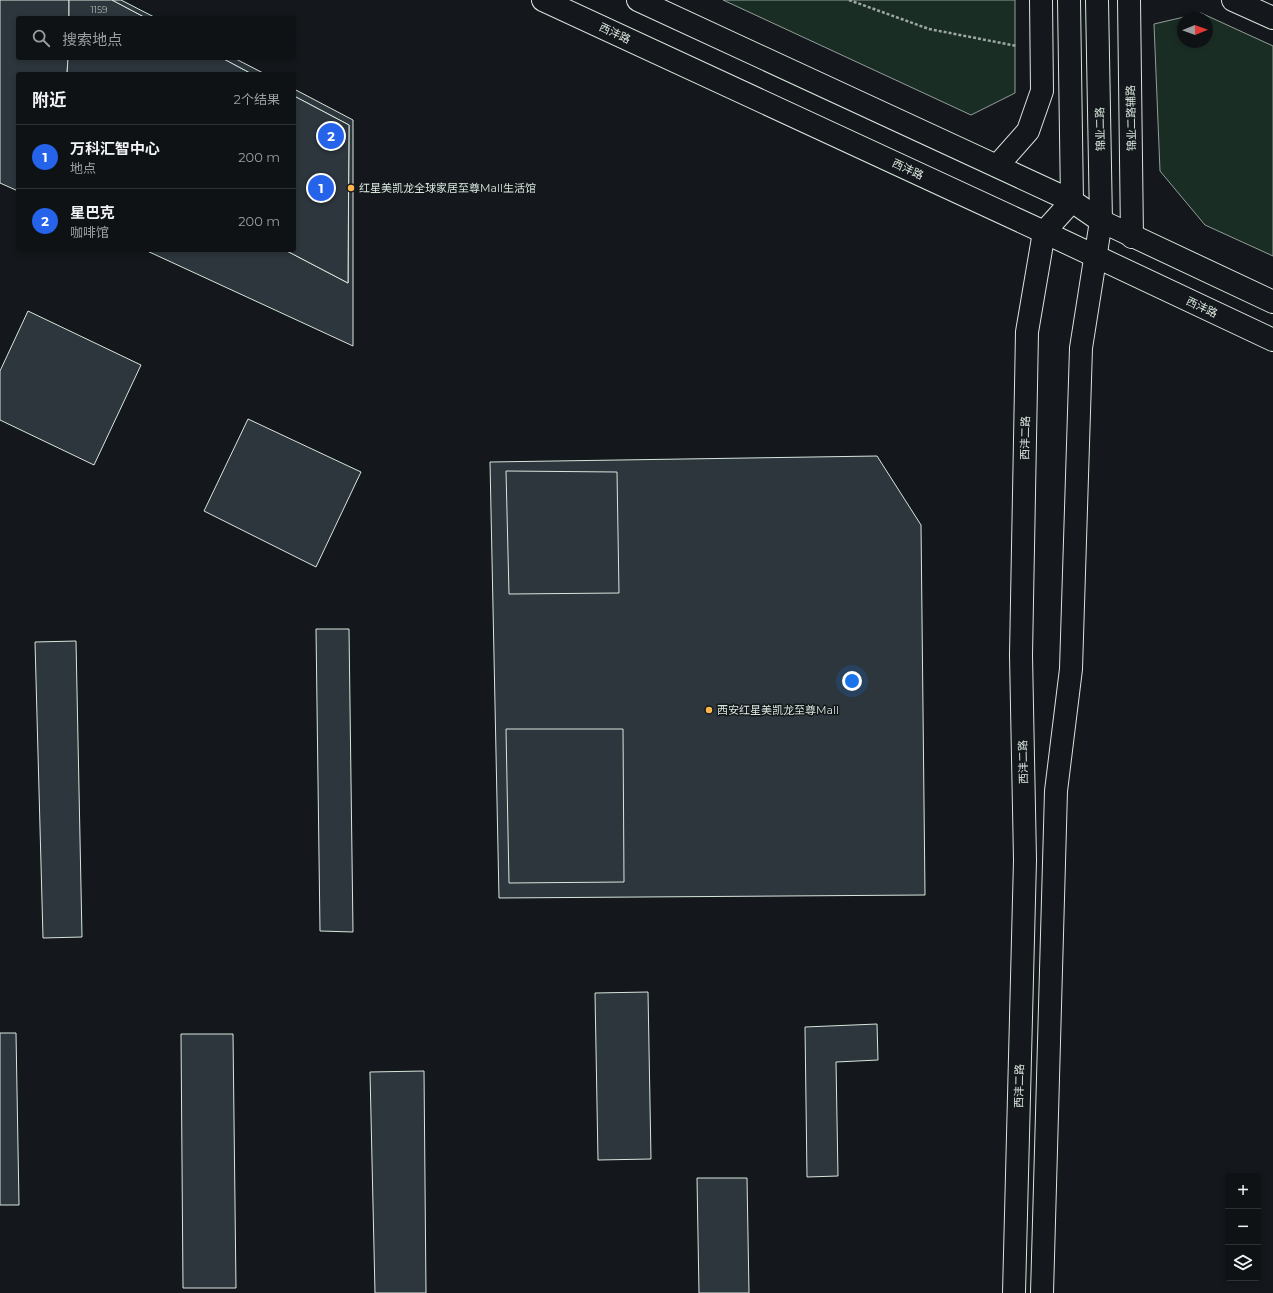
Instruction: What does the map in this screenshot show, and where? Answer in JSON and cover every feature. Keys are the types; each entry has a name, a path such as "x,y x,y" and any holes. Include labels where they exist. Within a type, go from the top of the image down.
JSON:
{"main road":[{"name":"西沣路","path":"543,0 1044,232 1273,340"},
{"path":"638,0 1072,201 1101,221 1273,302"},
{"path":"997,166 1028,131 1042,91 1041,0"},
{"path":"1044,232 1072,201 1069,0"},
{"name":"锦业二路","path":"1096,257 1101,221 1097,0"},
{"name":"锦业二路辅路","path":"1129,0 1132,236"},
{"path":"1233,0 1273,18"},
{"name":"西沣二路","path":"1014,1293 1025,860 1021,655 1027,332 1044,232"},
{"path":"1042,1293 1056,791 1071,669 1081,348 1096,257"}],"path":[{"path":"849,0 929,29 1042,51"}],"green space":[{"path":"723,0 1015,0 1015,93 971,115"},
{"path":"1213,18 1273,46 1273,256 1205,225 1160,171 1154,24 1177,19 1177,48 1213,48"}],"building":[{"path":"0,0 69,0 69,16 16,16 16,60 68,60 67,72 16,72 16,190 0,183"},
{"path":"69,0 112,0 142,16 69,16"},
{"path":"112,0 121,0 152,16 142,16"},
{"path":"68,60 226,60 248,72 67,72"},
{"path":"226,60 238,60 261,72 248,72"},
{"name":"红星美凯龙全球家居至尊Mall生活馆","path":"296,90 353,120 353,346 149,252 289,252 348,283 349,125 296,97"},
{"path":"296,97 349,125 348,283 289,252 296,252"},
{"path":"28,311 141,365 94,465 0,420 0,371"},
{"path":"248,419 361,472 316,567 204,511"},
{"name":"西安红星美凯龙至尊Mall","path":"877,456 921,525 925,895 499,898 490,462"},
{"path":"506,471 617,472 619,593 509,594"},
{"path":"316,629 349,629 353,932 320,931"},
{"path":"76,641 82,937 43,938 35,642"},
{"path":"506,729 623,729 624,882 509,883"},
{"path":"648,992 651,1159 598,1160 595,993"},
{"path":"877,1024 878,1060 836,1062 838,1176 807,1177 805,1027"},
{"path":"0,1033 16,1033 19,1205 0,1205"},
{"path":"181,1034 233,1034 236,1288 183,1288"},
{"path":"424,1071 426,1293 375,1293 370,1072"},
{"path":"697,1178 747,1178 749,1293 699,1293"}],"place":[{"name":"星巴克","path":"331,136"},
{"name":"万科汇智中心","path":"321,188"},
{"name":"红星美凯龙全球家居至尊Mall生活馆","path":"351,188"},
{"name":"西安红星美凯龙至尊Mall","path":"709,710"}]}
